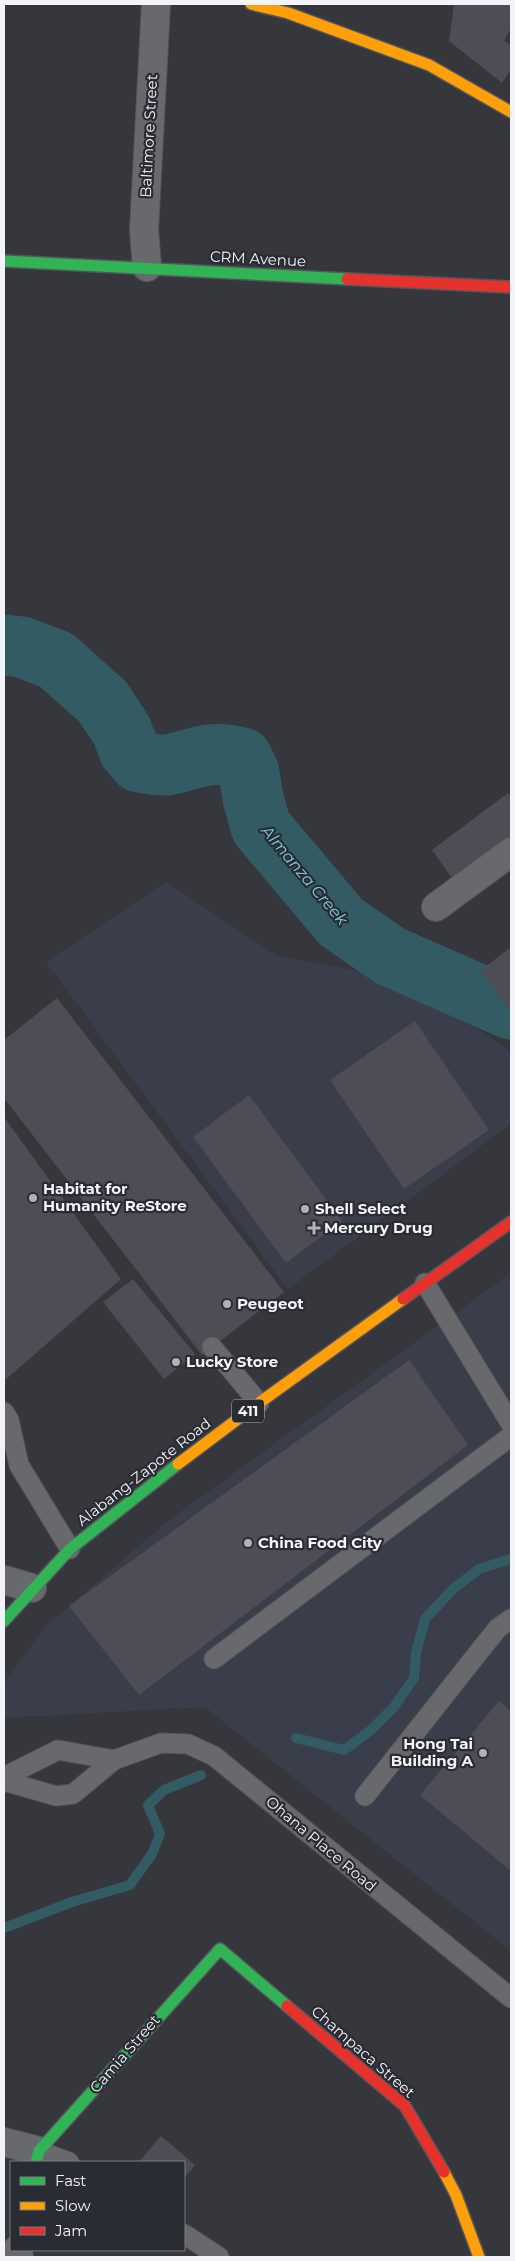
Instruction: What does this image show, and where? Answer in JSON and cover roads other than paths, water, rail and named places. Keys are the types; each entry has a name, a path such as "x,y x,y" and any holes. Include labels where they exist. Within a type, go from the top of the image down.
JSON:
{"main road":[{"path":"252,4 288,13 429,65 511,112"},
{"name":"CRM Avenue","path":"4,261 511,287"},
{"name":"Alabang-Zapote Road","path":"4,1621 32,1588 70,1549 118,1509 259,1403 511,1222"},
{"name":"Camia Street","path":"38,2157 220,1949"},
{"name":"Champaca Street","path":"220,1949 405,2106 437,2157 456,2195 478,2257"}],"street":[{"name":"Baltimore Street","path":"147,267 144,230 156,4"},
{"path":"436,907 511,852"},
{"path":"4,1580 32,1588"},
{"path":"4,2142 38,2157"}],"lane":[{"path":"425,1283 511,1424"},
{"path":"212,1347 259,1403"},
{"path":"4,1412 9,1420 11,1462 70,1549"},
{"path":"214,1658 511,1436"},
{"path":"366,1796 498,1628 511,1619"},
{"name":"Ohana Place Road","path":"4,1779 56,1796 73,1794 114,1760 161,1743 188,1744 214,1756 511,1998"},
{"name":"Ohana Place Road","path":"4,1779 58,1750 114,1760"},
{"path":"38,2157 63,2161"},
{"path":"185,2235 219,2257"}],"waterway":[{"name":"Almanza Creek","path":"4,645 22,647 56,660 103,702 122,731 129,750 139,762 167,765 221,754 242,758 249,773 253,798 261,827 341,922 390,956 511,1009"},
{"name":"Almanza Creek","path":"296,1738 344,1750 371,1730 394,1707 414,1678 416,1653 425,1619 453,1589 479,1569 511,1559"},
{"name":"Almanza Creek","path":"4,1928 72,1902 130,1885 152,1854 160,1834 148,1805 164,1790 201,1775"}],"place":[{"name":"Habitat for Humanity ReStore","path":"33,1198"},
{"name":"Shell Select","path":"305,1209"},
{"name":"Mercury Drug","path":"314,1228"},
{"name":"Peugeot","path":"227,1304"},
{"name":"Lucky Store","path":"176,1362"},
{"name":"China Food City","path":"248,1543"},
{"name":"Hong Tai Building A","path":"483,1753"}]}
